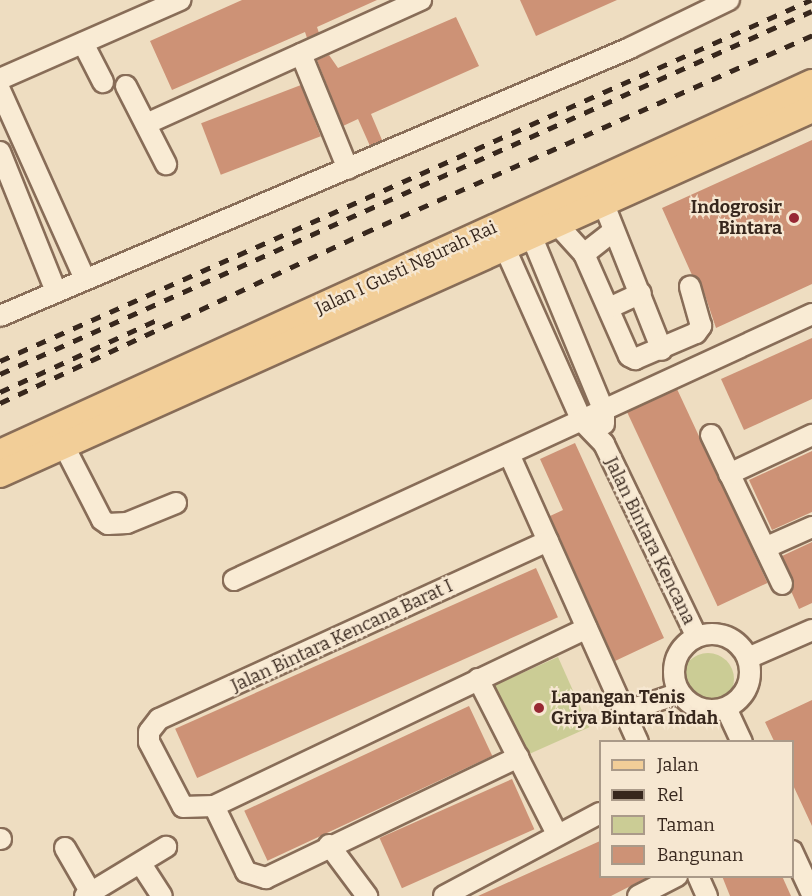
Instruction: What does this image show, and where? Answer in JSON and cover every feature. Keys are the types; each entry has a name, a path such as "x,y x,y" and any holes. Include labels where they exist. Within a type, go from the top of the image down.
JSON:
{"main road":[{"name":"Jalan I Gusti Ngurah Rai","path":"0,474 335,311 504,246 603,202 812,83"},
{"name":"Jalan I Gusti Ngurah Rai","path":"0,453 335,311 686,154 812,109"}],"street":[{"path":"0,79 180,0"},
{"path":"146,124 421,0"},
{"path":"0,316 630,48 729,0"},
{"path":"83,43 103,81"},
{"path":"300,54 348,168"},
{"path":"126,86 166,164"},
{"path":"0,90 85,279"},
{"path":"0,152 56,291"},
{"path":"603,202 662,350"},
{"path":"556,223 584,254 629,356 635,359 689,338 701,326 690,287"},
{"path":"584,254 613,231"},
{"name":"Jalan Bintara Kencana","path":"531,235 604,411 604,444"},
{"name":"Jalan Bintara Kencana","path":"504,246 534,308 582,421 604,444 697,637"},
{"path":"609,308 641,293"},
{"path":"534,308 557,297"},
{"path":"234,580 812,314"},
{"path":"711,435 767,547 782,584"},
{"path":"729,474 812,435"},
{"path":"63,444 102,520 108,524 127,524 176,503"},
{"path":"509,454 638,740"},
{"path":"767,547 812,527"},
{"name":"Jalan Bintara Kencana Barat I","path":"214,806 183,807 149,742 148,732 159,719 548,542"},
{"path":"518,757 329,845 275,875 256,878 244,867 214,806 587,628"},
{"path":"748,658 812,630"},
{"path":"721,634 733,639 748,658 747,687 726,708 700,708 679,693 674,667 678,654 697,637 721,634"},
{"path":"478,679 557,834"},
{"path":"625,712 679,693"},
{"path":"726,708 742,740"},
{"path":"444,896 599,813"},
{"path":"329,845 367,896"},
{"path":"65,848 88,894 166,847"},
{"path":"794,855 812,894"},
{"path":"141,864 162,896"},
{"path":"638,896 673,878"},
{"path":"699,878 707,896"}],"green space":[{"path":"703,653 713,653 727,660 734,679 727,698 713,705 703,705 693,701 686,694 682,684 682,674 686,664 693,657"},
{"name":"Lapangan Tenis Griya Bintara Indah","path":"558,657 589,727 521,758 489,688"}],"building":[{"path":"242,0 377,0 317,27 319,33 307,38 305,32 172,90 150,41"},
{"path":"520,0 617,0 536,36"},
{"path":"456,17 479,66 371,114 382,140 370,146 358,119 343,126 317,60 329,55 338,68"},
{"path":"301,85 321,136 221,175 201,123"},
{"path":"812,140 812,284 716,328 701,283 692,275 662,208"},
{"path":"812,338 812,399 744,430 721,379"},
{"path":"677,389 767,583 718,606 627,412"},
{"path":"575,443 664,638 615,661 550,516 563,510 540,459"},
{"path":"812,451 812,512 772,530 749,480"},
{"path":"812,542 812,603 799,609 791,591 793,579 782,556"},
{"path":"536,568 558,617 197,778 175,729"},
{"path":"812,700 812,826 794,787 794,740 774,740 765,722"},
{"path":"469,706 492,756 267,861 244,811"},
{"path":"512,779 534,829 402,888 380,838"},
{"path":"599,841 599,878 646,878 611,896 478,896"},
{"path":"723,878 783,878 791,896 730,896"}],"railway":[{"path":"0,361 811,0"},
{"path":"0,374 812,11"},
{"path":"0,403 364,233 812,35"},
{"path":"0,392 163,317"}],"place":[{"name":"Indogrosir Bintara","path":"794,218"},
{"name":"Lapangan Tenis Griya Bintara Indah","path":"539,708"}]}
